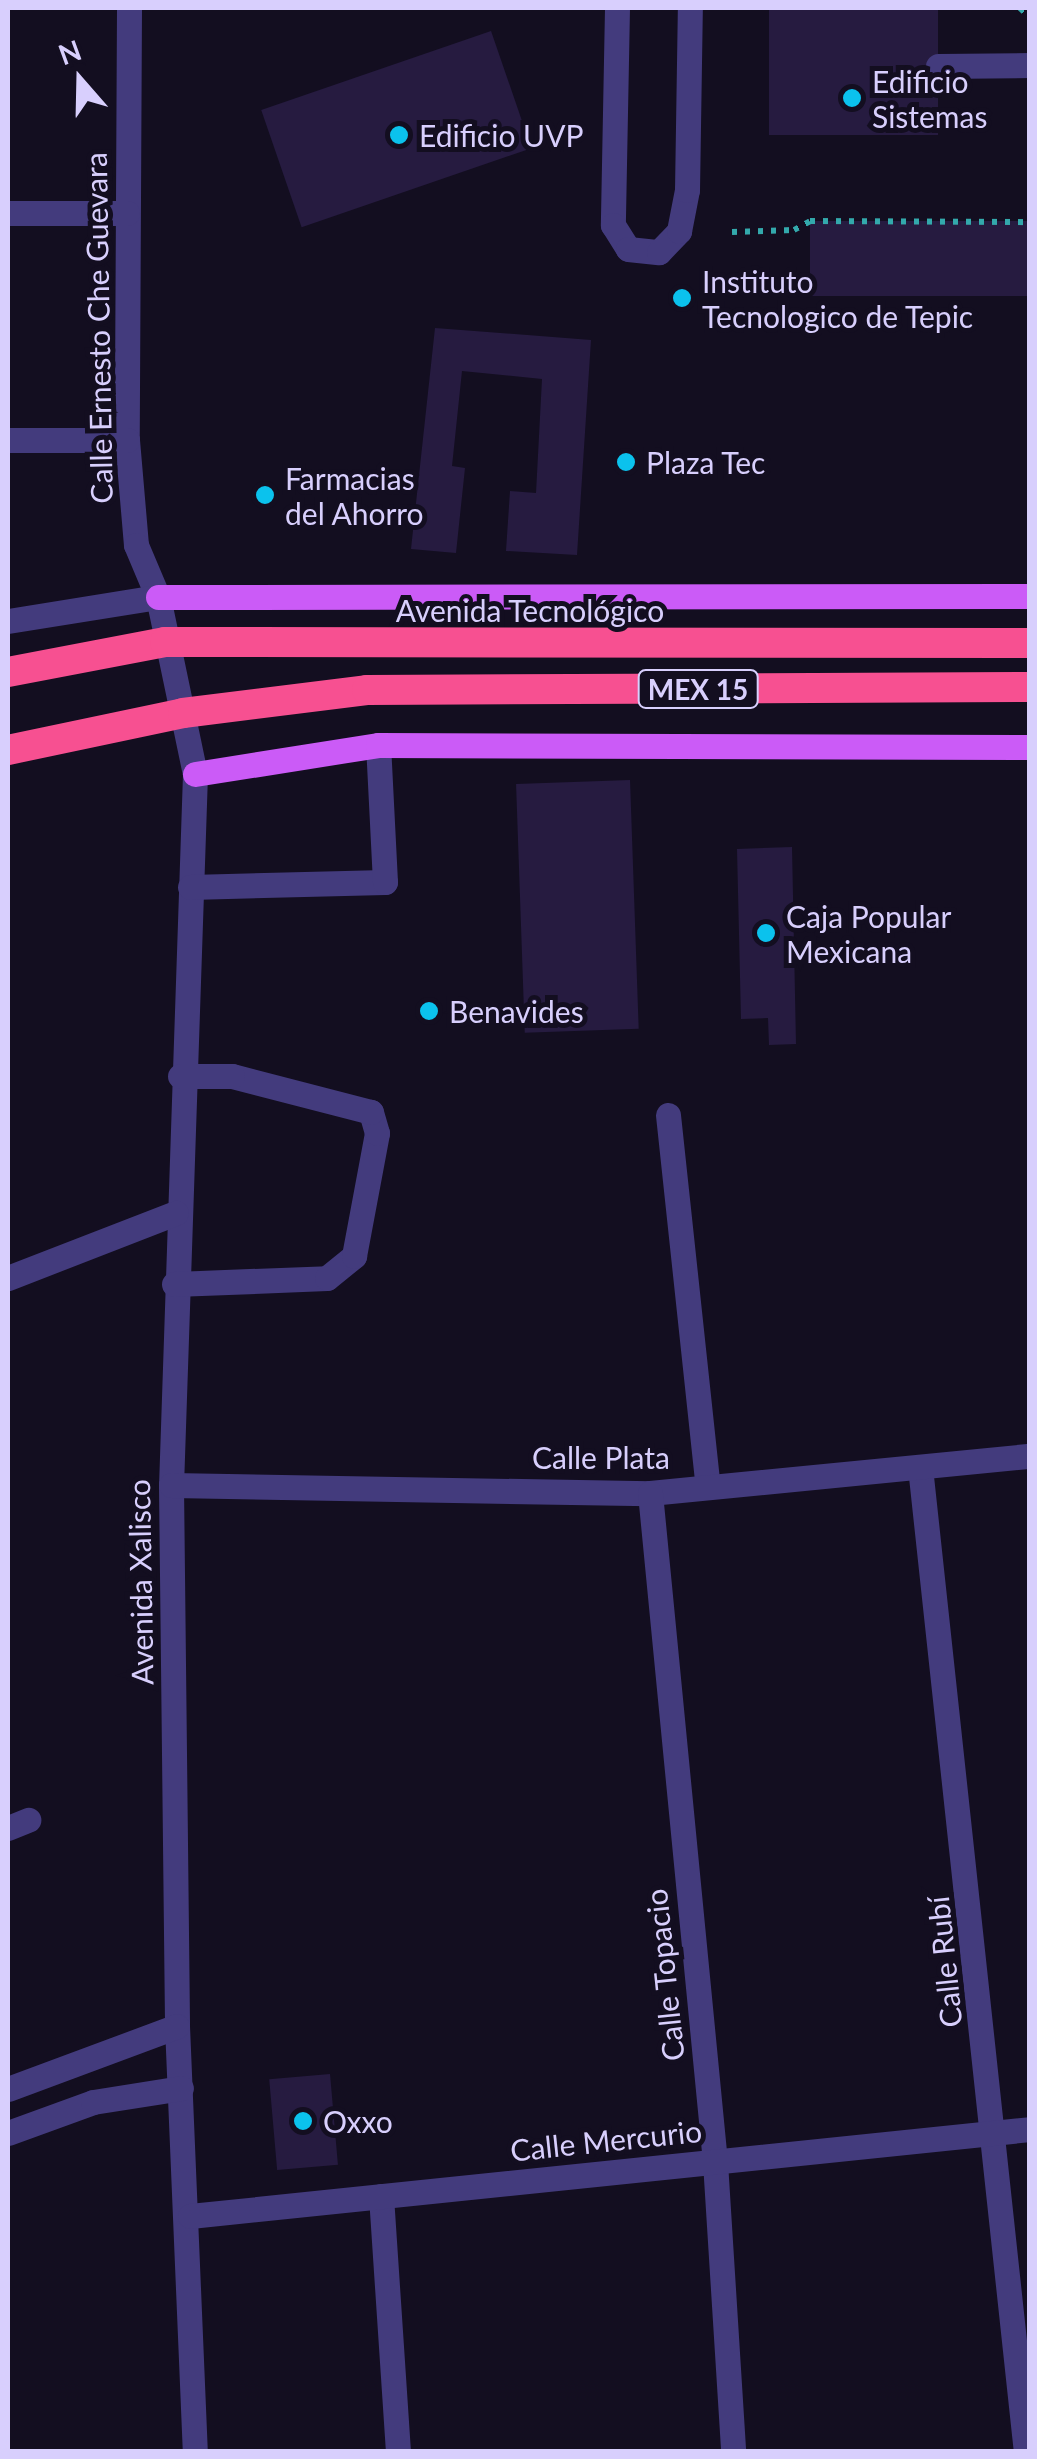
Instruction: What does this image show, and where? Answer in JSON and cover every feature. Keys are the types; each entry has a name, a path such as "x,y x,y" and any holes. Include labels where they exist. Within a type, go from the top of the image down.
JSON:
{"highway":[{"name":"Avenida Tecnológico","path":"20,669 165,642 1030,643"},
{"name":"MEX 15","path":"8,750 184,713 368,690 1030,686"}],"main road":[{"name":"Avenida Tecnológico","path":"158,598 1030,596"},
{"path":"196,774 378,745 1030,747"}],"street":[{"name":"Calle Ernesto Che Guevara","path":"128,8 127,440 136,545 158,598 184,713"},
{"path":"617,8 612,225 628,249 660,252 679,231 687,190 690,8"},
{"path":"938,66 1030,65"},
{"path":"8,212 127,213"},
{"path":"8,440 127,440"},
{"path":"8,621 158,598"},
{"name":"Avenida Xalisco","path":"184,713 196,774 180,1076 170,1485 177,2026 190,2216 195,2452"},
{"path":"190,887 385,882 378,745"},
{"path":"174,1284 327,1278 354,1256 376,1133 371,1112 232,1076 180,1076"},
{"path":"668,1115 708,1487"},
{"path":"8,1278 176,1213"},
{"name":"Calle Plata","path":"170,1485 650,1492 1030,1456"},
{"name":"Calle Rubí","path":"920,1467 996,2133 1026,2452"},
{"name":"Calle Topacio","path":"650,1492 715,2162 733,2452"},
{"path":"8,2089 177,2026"},
{"path":"8,2134 92,2102 180,2088"},
{"name":"Calle Mercurio","path":"190,2216 1030,2130"},
{"path":"382,2196 398,2452"}],"path":[{"path":"1020,8 1030,17"},
{"path":"732,232 794,230 810,222 1030,222"}],"building":[{"name":"Edificio Sistemas","path":"769,8 938,8 938,135 769,135"},
{"name":"Edificio UVP","path":"491,31 531,148 302,227 261,110"},
{"path":"810,221 1030,221 1030,296 810,296"},
{"path":"435,328 591,340 577,555 506,551 510,491 536,493 542,379 462,371 452,466 465,468 456,553 411,549"},
{"path":"630,780 639,1029 525,1033 516,784"},
{"name":"Caja Popular Mexicana","path":"792,847 796,1044 769,1045 768,1018 741,1019 737,849"},
{"path":"330,2074 338,2165 277,2170 269,2079"}],"place":[{"name":"Edificio Sistemas","path":"852,98"},
{"name":"Edificio UVP","path":"399,135"},
{"name":"Instituto Tecnologico de Tepic","path":"682,298"},
{"name":"Plaza Tec","path":"626,462"},
{"name":"Farmacias del Ahorro","path":"265,495"},
{"name":"Caja Popular Mexicana","path":"766,933"},
{"name":"Benavides","path":"429,1011"},
{"name":"Oxxo","path":"303,2121"}]}
